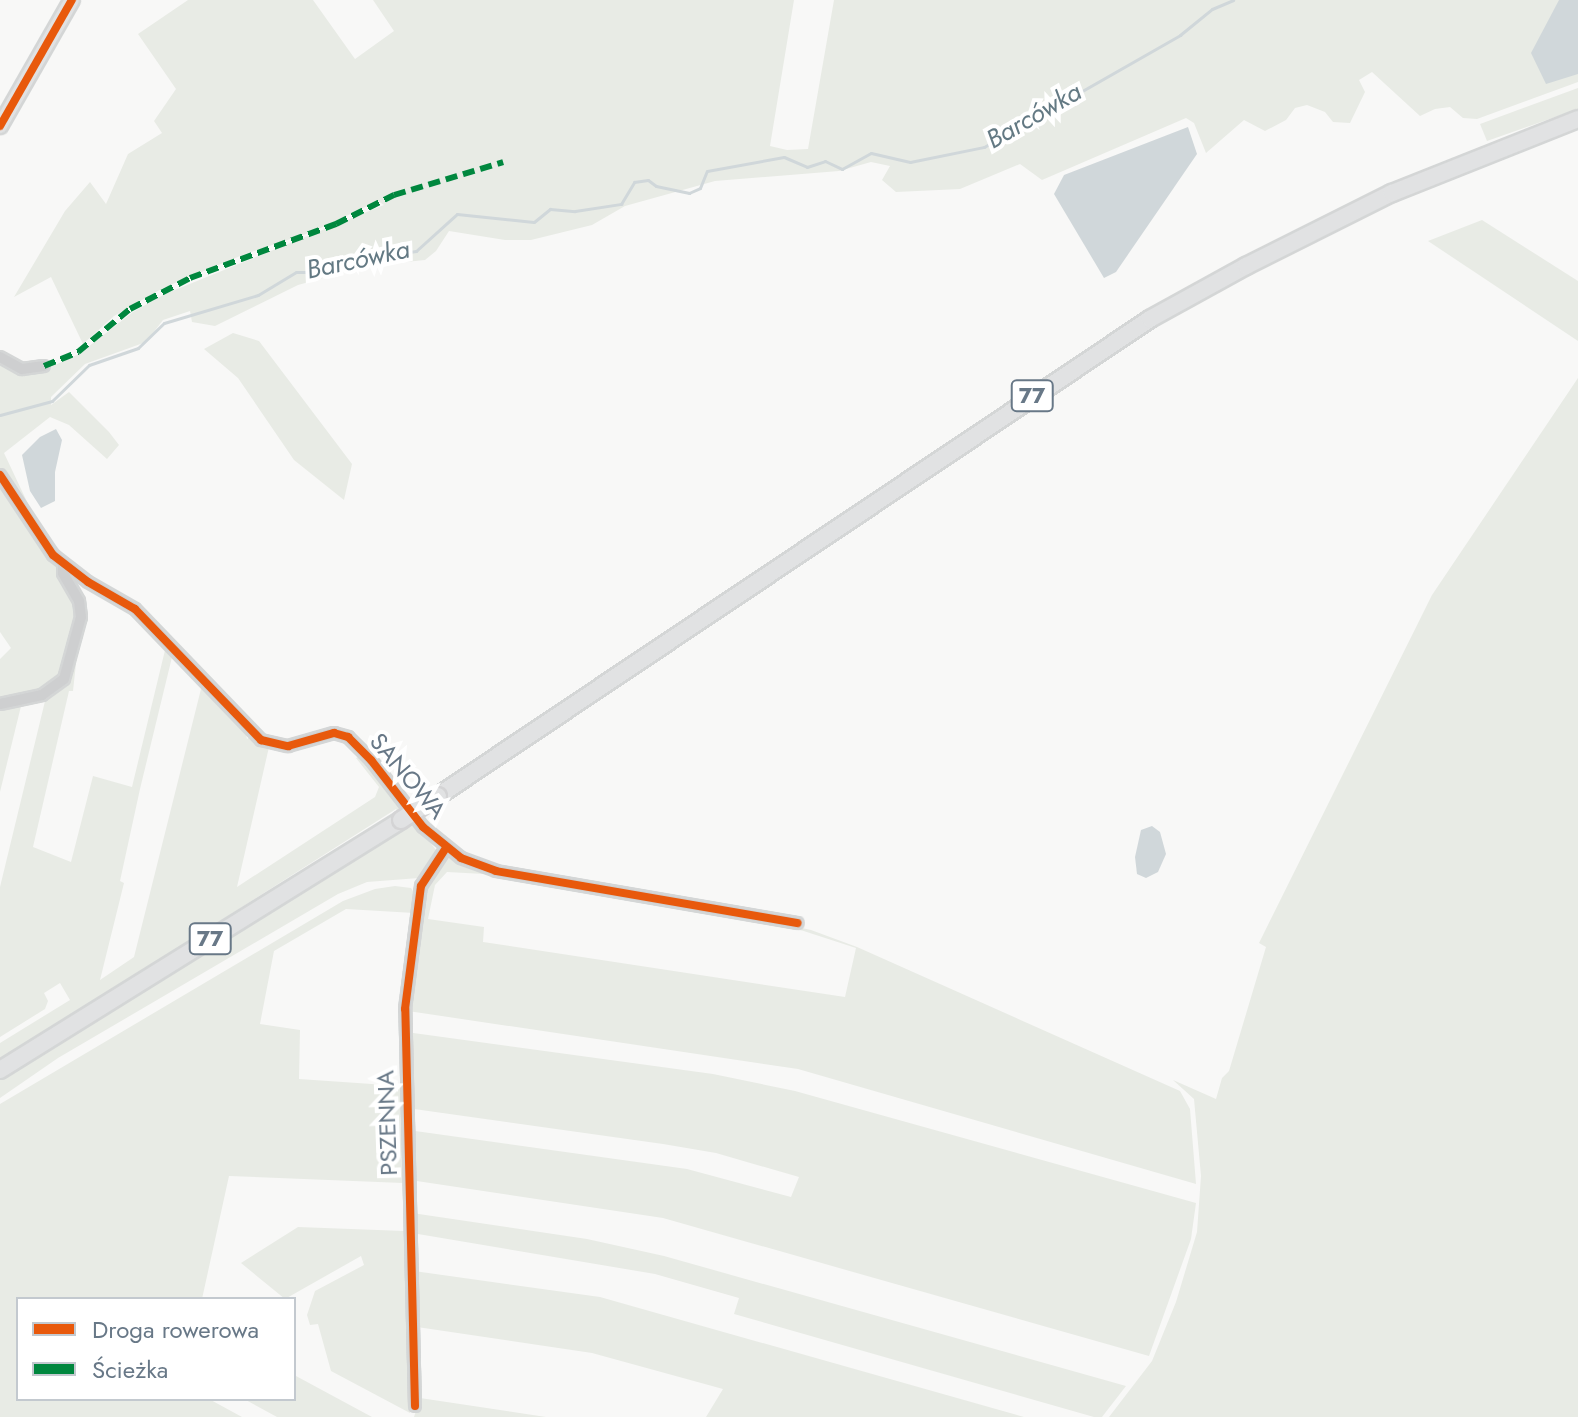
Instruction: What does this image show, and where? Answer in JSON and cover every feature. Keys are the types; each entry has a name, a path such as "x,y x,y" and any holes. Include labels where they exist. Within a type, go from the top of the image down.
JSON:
{"main road":[{"name":"77","path":"0,1070 438,796 1150,319 1246,266 1392,193 1578,119"}],"street":[{"path":"0,126 72,0"},
{"path":"0,357 22,369 44,366"},
{"name":"SANOWA","path":"0,475 43,544 63,564 135,609 261,740 288,746 334,733 351,739 423,827 446,848 496,871 798,923"},
{"name":"SANOWA","path":"0,704 42,695 64,679 81,617 79,601 63,573 63,564"},
{"name":"PSZENNA","path":"415,1406 405,1009 421,886 446,848"}],"shaded area":[{"path":"188,0 313,0 355,59 394,31 373,0 794,0 770,146 787,150 808,149 834,0 1578,0 1578,82 1477,119 1463,118 1450,107 1420,116 1372,72 1359,80 1365,92 1350,123 1333,122 1325,112 1307,105 1295,108 1286,120 1265,131 1244,120 1206,153 1194,123 1186,118 1042,180 1020,164 960,189 896,192 882,180 890,166 871,162 839,171 715,181 625,206 592,225 531,240 505,240 449,231 436,251 425,260 366,266 298,285 215,326 192,322 190,311 163,320 146,342 85,364 51,397 51,405 69,392 109,432 119,445 107,459 69,425 50,417 4,453 38,525 64,555 59,558 0,470 0,360 42,371 79,354 133,312 165,294 384,205 378,201 312,232 245,254 163,288 114,316 83,344 51,277 14,297 65,211 90,182 106,204 128,154 162,133 154,121 176,89 138,34"},
{"path":"1559,0 1578,0 1578,74 1546,84 1531,53"},
{"path":"1578,88 1578,109 1487,141 1480,124"},
{"path":"1188,127 1197,154 1116,272 1104,278 1054,194 1064,175"},
{"path":"1482,220 1578,281 1578,341 1428,241"},
{"path":"233,333 259,341 352,464 344,500 294,460 238,378 204,349"},
{"path":"1578,378 1578,1417 1109,1417 1152,1361 1176,1302 1197,1232 1201,1176 1194,1099 1173,1080 1216,1099 1222,1078 1229,1071 1266,947 1259,943 1432,595"},
{"path":"56,429 62,440 55,472 55,501 41,508 30,491 22,455 40,437"},
{"path":"0,478 38,542 56,564 77,605 77,615 63,675 44,691 0,701 0,659 11,648 0,632"},
{"path":"79,636 73,691 69,691 33,847 71,862 93,776 132,787 166,646 173,653 140,789 120,881 124,883 100,980 134,957 202,685 245,729 247,739 251,736 269,747 237,887 375,797 379,787 356,758 360,756 364,756 436,850 419,878 367,882 338,894 58,1058 0,1098 0,1080 410,826 396,809 0,1061 0,1043 70,1000 60,983 44,993 48,1001 45,1009 0,1037 0,887 46,697 54,692"},
{"path":"22,702 0,792 0,706"},
{"path":"1152,826 1160,832 1166,854 1158,872 1146,878 1137,874 1135,857 1141,830"},
{"path":"446,857 484,874 447,872 435,885 428,919 484,927 483,942 845,997 856,948 779,923 811,930 857,947 1180,1091 1190,1109 1196,1184 798,1069 408,1011 423,902 433,872"},
{"path":"395,886 411,888 415,894 416,914 400,1037 403,979 414,913 346,909 274,951 260,1024 300,1030 299,1079 401,1086 413,1391 410,1413 331,1371 318,1324 310,1325 307,1315 315,1291 364,1265 361,1256 289,1297 283,1297 241,1263 298,1227 404,1231 403,1183 229,1176 202,1297 16,1297 16,1401 213,1401 242,1417 0,1417 0,1104 343,901 375,889"},
{"path":"406,1032 713,1074 795,1091 1196,1203 1191,1239 1149,1356 663,1218 410,1180 408,1130 687,1169 791,1197 799,1177 716,1153 407,1108"},
{"path":"412,1213 587,1239 664,1256 1126,1386 1102,1417 1094,1417 734,1314 739,1298 655,1274 412,1233"},
{"path":"414,1271 600,1297 1024,1417 706,1417 723,1389 592,1353 417,1327"},
{"path":"296,1376 372,1417 277,1417 248,1401 296,1401"},
{"path":"420,1398 546,1417 414,1417"}],"waterway":[{"name":"Barcówka","path":"0,415 52,401 89,365 138,348 164,323 258,295 296,272 314,272 343,261 416,251 457,214 534,222 550,209 575,211 621,204 634,182 648,180 656,186 689,193 700,188 707,171 784,157 807,167 825,161 842,169 871,153 910,162 984,147 1180,35 1212,9 1233,0"}],"marked path":[{"path":"44,366 78,352 130,309 190,278 336,224 394,195 503,162"}],"cycle path":[{"path":"0,126 72,0"},
{"path":"0,475 53,555 88,582 135,609 261,740 288,746 334,733 348,737 371,760 423,827 461,858 496,871 798,923"},
{"path":"415,1406 405,1009 421,886 446,848"}]}
